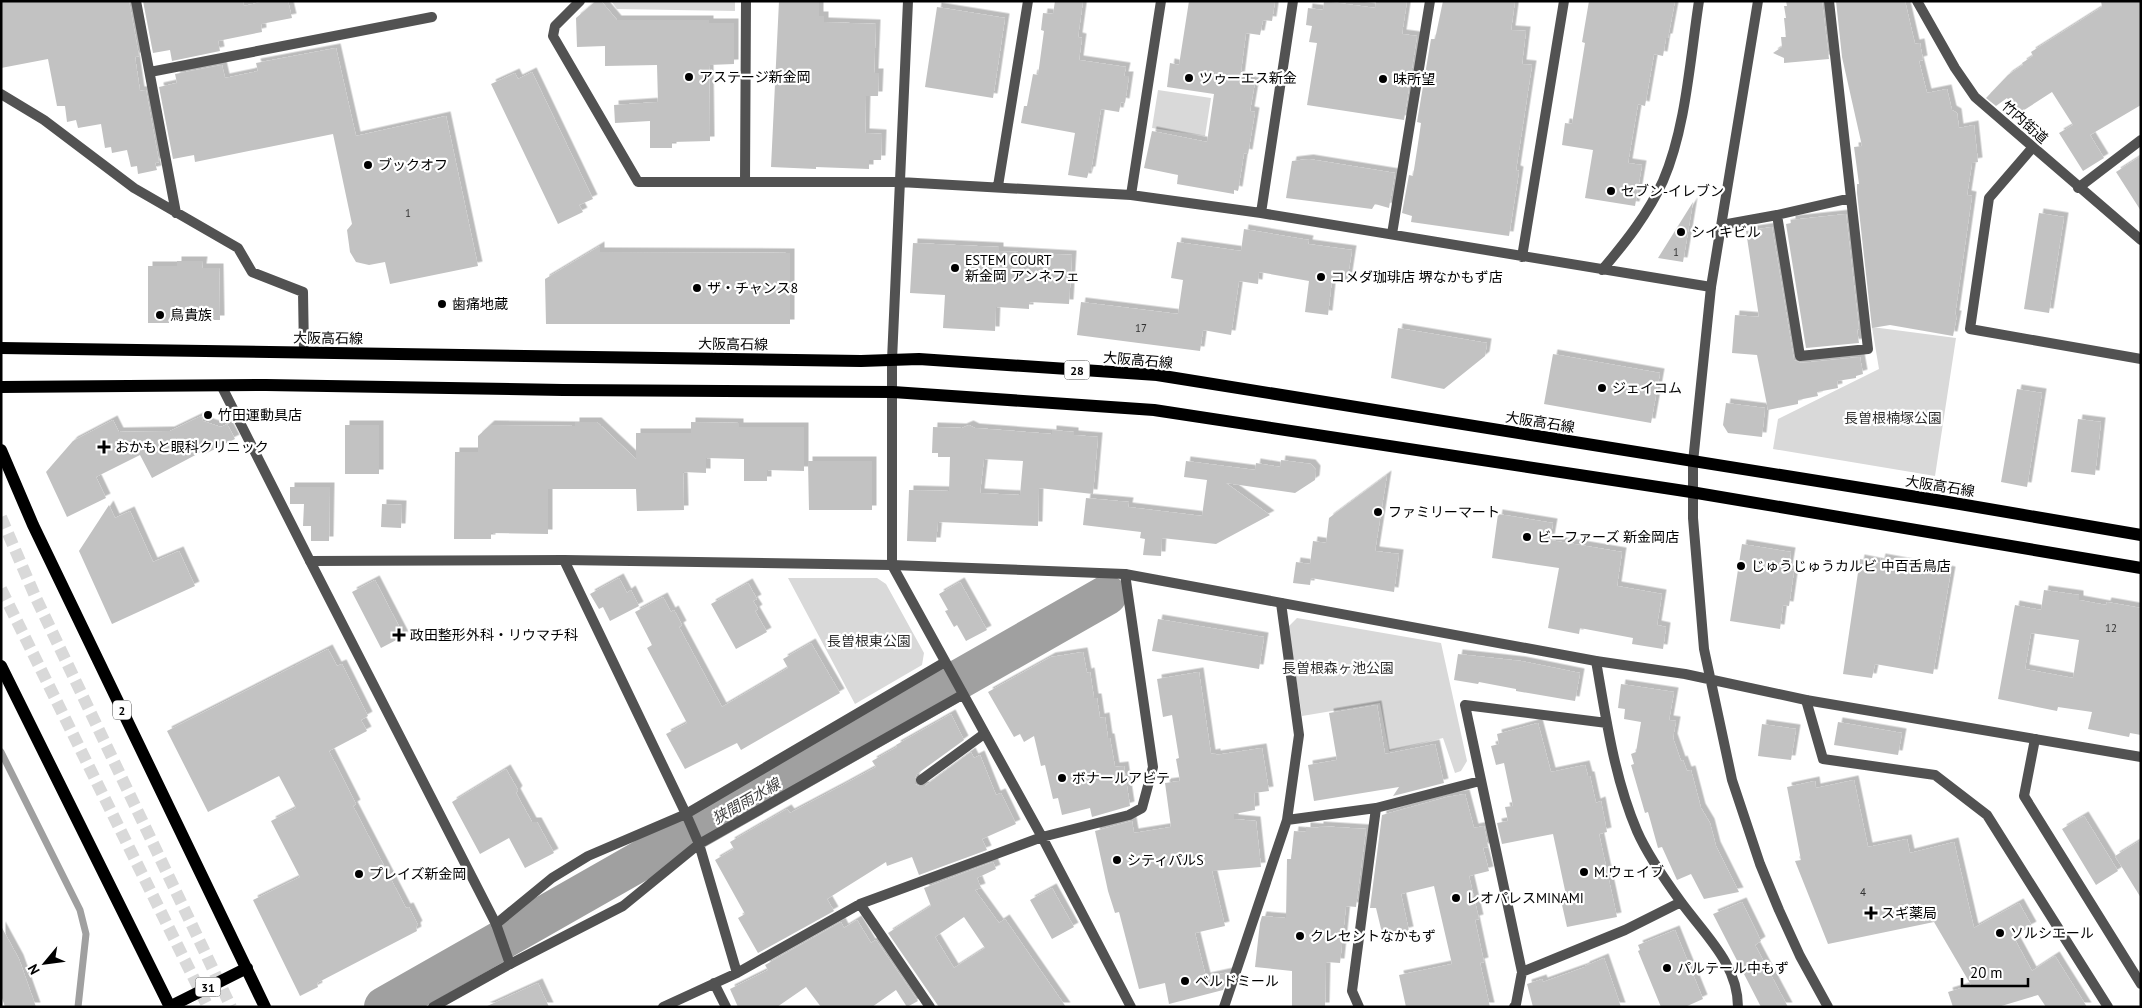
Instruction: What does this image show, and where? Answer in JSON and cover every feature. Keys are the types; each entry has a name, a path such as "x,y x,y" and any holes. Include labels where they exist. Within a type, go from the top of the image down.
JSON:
{"main road":[{"name":"大阪高石線","path":"1,348 919,359 1157,375 1942,501 2141,535"},
{"path":"1,387 222,386 893,392 1154,410 1692,492 2141,568"},
{"name":"2","path":"1,450 37,534 265,1007"},
{"path":"1,666 169,1007"},
{"name":"31","path":"169,1007 247,968"}],"street":[{"path":"136,1 176,213"},
{"path":"580,1 554,26 553,36 638,182 900,182 998,186 1131,195 1261,213 1711,287"},
{"path":"745,181 746,1"},
{"path":"908,1 892,360 892,565 961,694 1042,837 1131,1007"},
{"path":"998,186 1028,1"},
{"path":"1131,195 1161,1"},
{"path":"1261,213 1294,1"},
{"path":"1392,234 1430,1"},
{"path":"1522,257 1564,1"},
{"path":"1602,270 1645,214 1662,183 1672,158 1678,134 1699,1"},
{"path":"1758,1 1711,287 1692,462 1692,492 1704,649 1732,780 1760,864 1800,956 1828,1007"},
{"path":"1777,215 1800,356 1868,349 1829,1"},
{"name":"竹内街道","path":"1917,1 1955,68 1975,97 2078,188 2139,235"},
{"path":"150,72 432,17"},
{"path":"1,94 44,120 134,188 238,248 252,272 303,292 304,352"},
{"path":"2078,188 2141,140"},
{"path":"2033,147 1989,198 1970,329 2141,359"},
{"path":"1722,225 1851,198"},
{"path":"222,386 497,927 510,964"},
{"path":"310,561 564,560 892,565 1125,574 1596,661 1710,680 1806,700 2141,757"},
{"path":"564,560 698,841 737,972"},
{"path":"663,1007 737,972 860,904 1042,837 1129,815 1142,808 1153,767 1125,574"},
{"path":"1222,1006 1287,820 1299,735 1281,603"},
{"path":"1596,661 1621,787 1638,832 1655,864 1681,902 1724,958 1733,976 1738,994 1738,1007"},
{"path":"497,927 552,878 588,856 688,818 945,663"},
{"path":"433,1007 510,964 623,906 698,841 961,694"},
{"path":"1806,700 1823,760 1935,775 1987,815 2108,1007"},
{"path":"1514,1007 1522,972 1465,705 1607,723"},
{"path":"921,780 984,734"},
{"path":"2035,739 2024,796 2141,984"},
{"path":"1287,820 1376,808 1480,780"},
{"path":"1360,1007 1352,991 1376,808"},
{"path":"1522,972 1624,930 1681,902"},
{"path":"860,904 930,1007"},
{"path":"714,983 726,1007"}],"green space":[{"path":"611,1 735,1 735,11 617,9"},
{"path":"1158,90 1211,98 1205,136 1152,128"},
{"name":"長曽根楠塚公園","path":"1872,327 1956,338 1935,476 1773,449 1778,419 1879,369"},
{"name":"長曽根東公園","path":"788,578 877,578 886,584 924,653 922,665 855,704"},
{"name":"長曽根森ヶ池公園","path":"1297,618 1441,643 1467,761 1461,771 1455,773 1443,738 1389,751 1380,703 1302,716 1288,627"}],"building":[{"path":"1,1 129,1 139,56 135,57 140,91 146,90 159,162 155,163 157,170 138,174 137,166 131,167 127,150 112,153 111,147 105,148 101,124 78,128 76,120 67,122 65,106 57,106 48,59 1,68"},
{"path":"143,1 243,1 244,6 265,1 288,1 292,18 261,24 262,32 218,41 220,51 172,61 170,50 153,53"},
{"name":"アステージ新金岡","path":"596,1 601,1 617,20 709,20 709,23 734,23 734,64 709,65 710,141 672,142 672,148 650,148 650,121 615,123 614,105 658,102 657,65 605,66 605,46 577,47 576,18"},
{"path":"779,1 819,1 819,16 824,16 824,22 876,24 874,73 879,73 878,96 866,96 865,133 882,134 881,160 869,160 869,169 771,167"},
{"path":"1055,1 1083,1 1078,37 1082,38 1079,60 1126,67 1124,76 1129,76 1125,103 1121,102 1119,112 1101,109 1091,171 1089,171 1087,178 1068,175 1075,133 1021,123 1024,106 1027,106 1033,74 1038,75 1044,31 1041,30 1043,13 1053,14"},
{"path":"1189,1 1275,1 1272,21 1263,20 1260,35 1246,33 1240,79 1255,82 1250,111 1255,112 1248,154 1244,153 1238,191 1234,190 1234,194 1177,184 1178,175 1144,168 1152,131 1207,142 1214,94 1167,87 1170,63 1179,65"},
{"path":"1324,1 1375,8 1376,1 1407,1 1402,34 1417,36 1404,120 1307,105 1317,43 1309,42 1312,26 1306,25 1308,8 1323,10"},
{"path":"1443,1 1515,1 1511,30 1526,31 1522,64 1532,65 1516,170 1519,171 1509,236 1411,222 1412,216 1402,213 1409,175 1413,176 1421,123 1417,122 1431,39 1435,39"},
{"path":"1589,1 1675,1 1663,56 1654,54 1645,106 1638,104 1628,163 1642,165 1635,206 1585,198 1593,150 1562,145 1565,123 1572,124 1585,43 1582,42"},
{"path":"1786,1 1822,1 1829,59 1784,63 1784,58 1773,53 1782,47 1781,37 1786,37 1784,6 1787,6"},
{"path":"1836,1 1905,1 1915,44 1920,43 1923,60 1919,61 1927,93 1947,89 1952,110 1957,113 1959,128 1974,125 1978,162 1972,163 1967,195 1972,196 1953,336 1890,325 1872,328 1857,193 1857,184 1859,184 1854,147 1862,146 1842,57"},
{"path":"2101,1 2141,1 2141,105 2090,135 2104,158 2083,171 2059,133 2073,125 2052,92 2018,114 2007,98 1996,106 1986,98 2008,75 2033,56 2031,52 2102,7"},
{"path":"937,7 1005,18 993,98 925,87"},
{"path":"336,48 356,136 446,116 478,266 390,284 385,262 369,265 356,262 350,252 347,230 352,224 333,134 195,162 194,155 173,159 159,87 177,83 175,74 222,65 225,78 258,71 256,63"},
{"path":"532,72 593,199 579,205 583,212 558,224 491,84 515,73 518,79"},
{"path":"2141,156 2141,211 2116,172"},
{"path":"1309,159 1395,173 1389,208 1375,204 1372,209 1286,198 1292,161"},
{"name":"シイキビル","path":"1693,202 1683,262 1658,258"},
{"path":"2039,213 2064,217 2049,313 2024,309"},
{"path":"1846,214 1859,343 1806,348 1786,224 1791,223 1791,220"},
{"path":"1772,227 1794,360 1801,363 1860,357 1863,374 1856,376 1856,378 1837,381 1838,388 1817,392 1818,396 1798,400 1798,404 1768,410 1757,355 1732,353 1735,315 1759,317 1746,231"},
{"path":"1244,229 1309,240 1308,244 1352,250 1347,282 1332,279 1328,315 1305,312 1309,281 1259,272 1258,284 1239,281 1231,335 1203,330 1200,351 1077,335 1081,302 1178,314 1183,280 1171,278 1177,242 1241,251"},
{"name":"ESTEM COURT 新金岡 アンネフェ","path":"913,243 999,247 999,251 1072,255 1069,304 1029,302 1029,309 996,307 995,331 943,328 945,295 910,293"},
{"name":"ザ・チャンス8","path":"600,246 600,252 790,253 790,324 546,324 545,279"},
{"path":"177,261 203,261 202,268 219,268 220,320 169,320 169,323 148,323 148,266 177,266"},
{"path":"1398,328 1487,343 1485,356 1444,389 1391,378"},
{"name":"ジェイコム","path":"1553,354 1660,373 1651,423 1544,404"},
{"path":"2017,389 2042,393 2027,487 2001,482"},
{"path":"1726,403 1765,408 1762,437 1728,433 1723,425"},
{"path":"201,416 203,421 221,427 227,424 235,439 205,454 203,451 152,478 140,455 96,477 106,498 67,517 46,472 73,441 113,420 119,432 170,431"},
{"path":"2078,419 2101,422 2095,475 2071,472"},
{"path":"575,422 597,422 636,459 636,433 691,433 691,422 739,423 739,427 804,427 804,471 767,470 767,481 744,481 744,459 706,458 706,473 683,472 684,510 637,511 636,489 548,489 548,534 491,533 491,539 454,539 455,452 478,452 478,436 490,425 575,426"},
{"path":"345,425 379,425 379,474 345,474"},
{"path":"969,425 975,428 1052,434 1052,430 1074,432 1074,435 1098,437 1093,494 1039,488 1038,526 938,522 936,542 907,541 909,490 949,491 950,457 938,457 938,453 932,453 933,427 962,428","holes":["984,459 1023,461 1020,495 980,493"]},
{"path":"1281,460 1311,464 1316,470 1315,480 1295,493 1226,483 1270,515 1216,544 1162,538 1161,556 1143,555 1145,539 1140,538 1141,532 1083,525 1086,498 1129,502 1128,507 1202,516 1207,480 1184,477 1186,461 1255,470 1256,463 1280,467"},
{"path":"808,461 872,461 872,510 809,510"},
{"path":"1387,475 1375,551 1399,554 1394,592 1311,578 1310,585 1293,583 1296,562 1310,564 1313,541 1326,543 1329,518"},
{"path":"290,487 330,487 329,541 311,541 311,526 303,526 304,504 290,504"},
{"path":"382,504 402,505 401,528 381,527"},
{"path":"109,505 115,518 130,511 153,562 179,551 195,586 112,624 79,551"},
{"path":"1498,514 1553,523 1550,540 1622,552 1617,586 1662,594 1657,625 1666,627 1663,649 1632,644 1633,638 1580,628 1579,634 1548,628 1559,568 1492,558"},
{"path":"1742,544 1791,552 1788,570 1794,571 1789,606 1783,605 1780,629 1730,621"},
{"path":"1881,558 1951,571 1933,674 1875,664 1872,678 1843,674 1860,559 1880,563"},
{"path":"619,578 627,593 631,590 639,606 610,621 603,607 599,609 590,594"},
{"path":"375,580 404,636 381,648 352,592"},
{"path":"960,582 987,630 966,641 957,625 954,627 945,611 948,610 939,594"},
{"path":"748,583 757,599 753,601 758,609 755,611 767,632 736,649 711,604"},
{"path":"2044,590 2079,595 2079,600 2106,605 2107,602 2141,608 2141,735 2130,733 2129,737 2088,729 2092,712 2058,707 2057,711 1998,699 2015,605 2041,610","holes":["2031,633 2079,640 2073,678 2025,669"]},
{"path":"663,597 671,612 674,610 682,625 679,627 722,707 788,668 783,659 811,643 840,693 741,750 737,743 685,769 666,734 687,723 647,648 652,645 635,612"},
{"path":"1158,619 1264,637 1259,669 1152,651"},
{"path":"328,649 337,666 342,664 368,716 361,720 367,731 329,751 356,804 353,806 406,908 409,907 418,925 416,927 417,931 317,983 318,987 300,996 253,900 300,877 271,821 296,808 279,776 208,812 167,731"},
{"path":"1083,652 1087,673 1090,672 1094,698 1097,698 1100,718 1105,717 1115,767 1124,766 1130,806 1092,817 1090,808 1062,815 1058,798 1053,799 1045,765 1041,766 1034,736 1024,742 1020,734 1014,737 988,692 1051,657"},
{"path":"1458,654 1521,661 1580,673 1575,701 1516,691 1516,689 1479,682 1478,684 1454,680"},
{"path":"1199,672 1211,754 1216,753 1216,755 1262,748 1269,791 1254,793 1255,810 1234,814 1234,819 1256,821 1261,867 1212,871 1225,926 1195,933 1206,977 1229,972 1223,990 1169,1004 1165,983 1139,989 1119,912 1115,913 1108,891 1095,831 1132,821 1134,833 1171,827 1165,783 1180,781 1176,759 1179,758 1172,715 1163,717 1157,679"},
{"path":"1621,684 1674,692 1669,720 1676,721 1673,738 1681,761 1683,760 1687,771 1691,770 1701,808 1710,823 1716,846 1739,892 1704,899 1691,874 1677,880 1662,847 1658,848 1648,812 1645,813 1631,765 1634,764 1631,754 1636,752 1641,722 1624,719 1625,709 1618,708"},
{"path":"1377,705 1385,754 1435,744 1444,783 1393,796 1399,787 1314,801 1308,765 1337,760 1329,713"},
{"path":"951,714 964,740 917,774 915,784 925,786 971,752 974,758 980,755 996,795 1001,793 1016,824 982,839 987,850 919,875 912,857 887,866 886,862 827,899 834,911 758,953 738,918 745,914 715,860 734,849 730,842 787,809 790,813 876,767 872,761"},
{"path":"1838,722 1902,733 1898,755 1834,745"},
{"path":"1538,723 1551,772 1585,765 1588,776 1590,776 1596,803 1601,801 1607,832 1599,834 1617,917 1567,927 1560,896 1566,895 1553,834 1502,844 1497,823 1508,821 1505,807 1513,806 1504,763 1496,765 1491,746 1499,744 1497,734"},
{"path":"1762,724 1796,729 1791,760 1758,756"},
{"path":"506,769 518,790 516,793 532,822 537,822 554,853 525,868 509,838 480,854 452,802"},
{"path":"1854,780 1868,847 1907,839 1910,853 1954,842 1974,928 2019,903 2032,926 2013,936 2032,971 2055,956 2087,1007 2046,1007 2038,995 1998,1007 1953,1007 1948,992 1971,985 1934,922 1828,944 1795,861 1801,860 1787,787 1815,781 1816,788"},
{"path":"1465,794 1474,828 1484,826 1488,847 1483,848 1489,871 1469,876 1479,919 1475,920 1484,962 1480,963 1490,1007 1406,1007 1399,975 1452,964 1434,886 1401,894 1409,931 1383,937 1376,908 1370,908 1382,815 1447,797"},
{"path":"2084,816 2118,871 2096,885 2062,829"},
{"path":"1319,826 1366,829 1356,907 1346,906 1340,963 1326,962 1325,1007 1292,1007 1292,971 1255,967 1260,923 1262,916 1286,918 1287,859 1291,859 1294,831 1306,832 1306,827 1319,828"},
{"path":"2141,840 2141,898 2115,856"},
{"path":"993,862 996,869 977,878 981,888 975,890 999,923 1005,919 1066,1007 939,1007 888,933 931,906 924,888","holes":["964,917 985,948 954,968 935,937"]},
{"path":"1052,888 1074,927 1052,939 1030,900"},
{"path":"1742,902 1761,941 1755,945 1788,1007 1761,1007 1713,914"},
{"path":"857,920 871,943 876,940 918,1001 907,1007 896,990 872,1007 821,1007 806,987 777,1007 738,1007 730,989 768,970 765,965 841,922 844,928"},
{"path":"1,926 19,959 36,1007 5,1007 1,995"},
{"name":"パルテール中もず","path":"1675,930 1703,999 1685,1007 1661,1007 1638,951 1640,950 1638,945"},
{"path":"1604,958 1621,1007 1533,1007 1527,984 1542,979 1543,982"},
{"path":"538,983 549,1007 485,1007"}],"waterway":[{"name":"狭間雨水線","path":"384,1007 1107,595"},
{"path":"1,752 80,910 86,934 78,1007"}],"tunnel":[{"path":"1,517 35,596 231,1007"},
{"path":"1,589 208,1007"}],"place":[{"name":"アステージ新金岡","path":"689,77"},
{"name":"ツゥーエス新金","path":"1189,78"},
{"name":"味所望","path":"1383,79"},
{"name":"ブックオフ","path":"368,165"},
{"name":"セブン-イレブン","path":"1611,191"},
{"name":"シイキビル","path":"1681,232"},
{"name":"ESTEM COURT 新金岡 アンネフェ","path":"955,268"},
{"name":"コメダ珈琲店 堺なかもず店","path":"1321,277"},
{"name":"ザ・チャンス8","path":"697,288"},
{"name":"歯痛地蔵","path":"442,304"},
{"name":"鳥貴族","path":"160,315"},
{"name":"ジェイコム","path":"1602,388"},
{"name":"竹田運動具店","path":"208,415"},
{"name":"おかもと眼科クリニック","path":"104,447"},
{"name":"ファミリーマート","path":"1378,512"},
{"name":"ビーファーズ 新金岡店","path":"1527,537"},
{"name":"じゅうじゅうカルビ 中百舌鳥店","path":"1741,566"},
{"name":"政田整形外科・リウマチ科","path":"399,635"},
{"name":"ボナールアビテ","path":"1062,778"},
{"name":"シティパルS","path":"1117,860"},
{"name":"M.ウェイブ","path":"1584,872"},
{"name":"プレイズ新金岡","path":"359,874"},
{"name":"レオパレスMINAMI","path":"1456,898"},
{"name":"スギ薬局","path":"1871,913"},
{"name":"ソルシエール","path":"2000,933"},
{"name":"クレセントなかもず","path":"1300,936"},
{"name":"パルテール中もず","path":"1667,968"},
{"name":"ベルドミール","path":"1185,981"}]}
